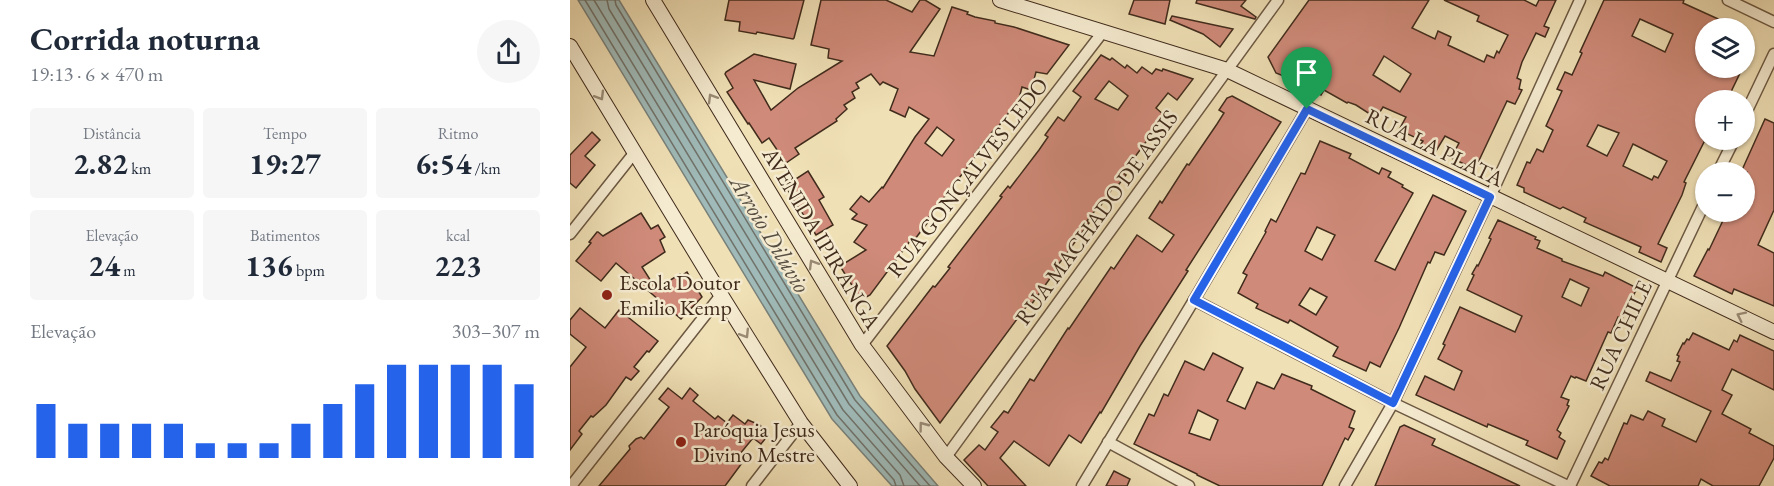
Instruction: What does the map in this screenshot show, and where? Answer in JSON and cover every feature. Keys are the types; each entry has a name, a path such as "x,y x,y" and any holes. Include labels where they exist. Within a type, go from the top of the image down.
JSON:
{"main road":[{"name":"AVENIDA IPIRANGA","path":"652,0 862,345 946,457 974,486"},
{"name":"RUA LA PLATA","path":"1000,0 1227,70 1774,332"},
{"path":"570,46 801,423 850,486"}],"street":[{"name":"RUA MACHADO DE ASSIS","path":"946,457 1278,0"},
{"path":"1344,486 1393,403 1580,0"},
{"path":"1728,0 1774,22"},
{"name":"RUA GONÇALVES LEDO","path":"862,345 1102,33"},
{"path":"1755,94 1774,54"},
{"path":"1083,486 1307,109"},
{"path":"570,234 635,152"},
{"name":"RUA CHILE","path":"1569,486 1696,222"},
{"path":"570,486 721,295"},
{"path":"1194,300 1393,403 1569,486"},
{"path":"752,486 801,423"},
{"path":"1108,442 1190,486"}],"water":[{"name":"Arroio Dilúvio","path":"578,0 619,0 860,396 938,486 892,486 832,419"}],"building":[{"path":"729,0 804,0 794,38 739,31 740,22 725,20"},
{"path":"821,0 886,0 912,12 920,0 925,0 940,9 910,52 934,56 952,7 975,17 995,21 995,23 1069,45 1047,74 1036,72 1031,90 1022,87 1019,99 974,155 976,156 926,221 928,222 915,239 913,237 870,295 861,300 840,266 866,250 854,242 867,225 852,219 857,214 850,209 861,196 869,202 883,188 929,119 909,107 905,117 890,110 898,89 883,82 880,85 871,74 856,83 859,88 852,92 855,98 844,105 847,109 836,119 837,121 795,148 799,154 786,163 769,138 762,143 748,124 727,92 733,88 725,74 754,54 796,64 790,89 754,80 771,110 798,88 842,61 828,58 829,49 811,45","holes":["937,127 954,140 942,156 925,143"]},
{"path":"1134,0 1170,0 1165,24 1129,14"},
{"path":"1197,0 1246,0 1241,6 1256,17 1255,19 1196,3"},
{"path":"1309,0 1429,0 1412,28 1435,39 1438,31 1451,37 1448,45 1484,62 1487,55 1494,58 1497,51 1499,53 1508,35 1477,21 1479,16 1444,0 1524,0 1536,6 1539,0 1556,0 1544,26 1549,28 1545,37 1536,33 1522,62 1517,78 1521,80 1519,89 1522,90 1515,104 1507,101 1475,169 1451,158 1459,143 1445,136 1436,151 1421,144 1423,141 1399,130 1406,117 1383,107 1376,118 1356,105 1347,103 1324,90 1321,95 1305,87 1306,85 1276,73 1268,57","holes":["1384,56 1411,74 1400,92 1373,75"]},
{"path":"1604,0 1684,0 1683,3 1716,18 1695,18 1695,78 1738,78 1732,90 1695,90 1695,150 1700,150 1684,182 1686,183 1682,195 1658,244 1667,248 1661,262 1639,252 1641,247 1584,222 1586,218 1563,207 1560,209 1524,192 1524,188 1517,185 1527,162 1530,163 1537,149 1543,152 1553,130 1546,126 1562,91 1557,89 1565,72 1572,75 1582,53 1580,52","holes":["1640,19 1673,34 1665,52 1632,36","1598,125 1619,133 1607,156 1587,146","1633,144 1667,161 1658,178 1654,176 1652,180 1623,166"]},
{"path":"1172,16 1233,29 1220,47 1203,34 1170,20"},
{"path":"1101,55 1110,60 1112,58 1125,68 1127,65 1137,73 1142,67 1152,74 1156,69 1162,71 1163,69 1193,79 1177,100 1168,93 1156,108 1165,116 1123,173 1126,175 1116,188 1114,186 1087,221 1089,223 1031,305 1029,303 940,423 887,346 933,286 935,287 950,268 948,267 1002,197 1000,196 1008,186 1010,188 1039,150 1048,137 1045,135 1058,117 1064,121 1081,97 1073,91","holes":["1109,81 1128,96 1118,110 1095,99"]},
{"path":"1232,96 1281,122 1186,270 1188,271 1101,413 1081,443 1069,435 1049,466 1014,441 1000,458 1026,486 988,486 964,460 979,445 985,450 998,432 991,427 1004,411 1008,413 1030,379 1034,381 1111,267 1114,269 1137,235 1162,252 1174,235 1149,218 1217,124 1224,113 1219,110 1227,98"},
{"path":"1765,119 1774,123 1774,210 1758,245 1774,253 1774,306 1734,289 1732,294 1694,276 1722,222 1755,222 1755,162 1746,162 1751,150 1755,150 1755,141"},
{"path":"592,132 600,140 585,156 595,165 576,188 570,183 570,155"},
{"path":"1320,141 1351,154 1349,158 1379,174 1382,168 1391,172 1388,177 1413,193 1375,261 1395,270 1433,195 1466,211 1444,255 1435,252 1430,263 1428,262 1380,367 1370,362 1366,371 1333,356 1338,347 1290,320 1288,323 1256,308 1258,304 1238,293 1247,275 1243,273 1271,219 1276,222 1301,173 1305,174","holes":["1317,227 1335,235 1322,260 1305,251","1310,288 1327,297 1316,315 1299,305"]},
{"path":"808,171 824,197 819,200 833,225 816,235 785,186"},
{"path":"641,213 651,229 658,225 665,237 660,240 665,252 642,267 656,289 687,272 702,297 681,319 616,263 601,281 576,261 597,232 603,236"},
{"path":"1498,220 1536,237 1535,239 1540,241 1537,248 1562,261 1603,276 1605,272 1637,288 1622,319 1618,317 1611,333 1608,332 1586,381 1571,376 1561,397 1569,400 1567,405 1569,406 1557,430 1561,433 1559,437 1565,441 1557,459 1526,445 1528,441 1488,424 1487,427 1416,395 1425,376 1454,390 1462,371 1438,359 1460,307 1515,332 1522,316 1467,290 1474,275 1472,274 1491,239 1489,238","holes":["1570,279 1589,288 1581,306 1562,297"]},
{"path":"580,308 605,328 619,310 658,341 634,367 639,371 631,380 626,377 606,405 593,417 591,416 579,431 582,434 570,450 570,367 586,347 570,334 570,320"},
{"path":"1693,333 1729,350 1734,340 1737,342 1740,335 1774,351 1774,390 1732,369 1722,390 1732,395 1722,414 1751,429 1749,433 1774,446 1774,458 1759,486 1713,486 1701,479 1698,486 1610,486 1591,476 1599,462 1602,463 1605,458 1608,460 1624,423 1627,424 1631,415 1643,420 1648,411 1665,419 1662,426 1696,442 1711,411 1646,381 1650,372 1671,381 1680,362 1677,361 1679,356 1677,355 1683,343 1689,340"},
{"path":"1213,353 1243,368 1227,401 1245,409 1257,382 1274,389 1282,374 1312,386 1311,389 1355,411 1349,427 1354,429 1348,440 1345,438 1322,486 1220,486 1134,444 1149,414 1154,416 1164,394 1168,396 1185,361 1204,370","holes":["1198,410 1218,420 1210,440 1189,433"]},
{"path":"668,388 682,399 690,388 698,395 693,401 715,419 718,416 727,423 733,415 745,424 748,420 760,425 768,435 761,444 753,438 739,455 745,459 725,486 599,486 630,449 629,446 636,439 641,437 644,439 669,407 659,399"},
{"path":"1404,425 1435,439 1432,445 1520,486 1375,486 1400,427"},
{"path":"1114,471 1130,479 1127,486 1106,486"}],"place":[{"name":"Escola Doutor Emilio Kemp","path":"607,295"},
{"name":"Paróquia Jesus Divino Mestre","path":"681,442"}],"route":[{"path":"1307,109 1490,197 1393,403 1194,300 1307,109"}]}
